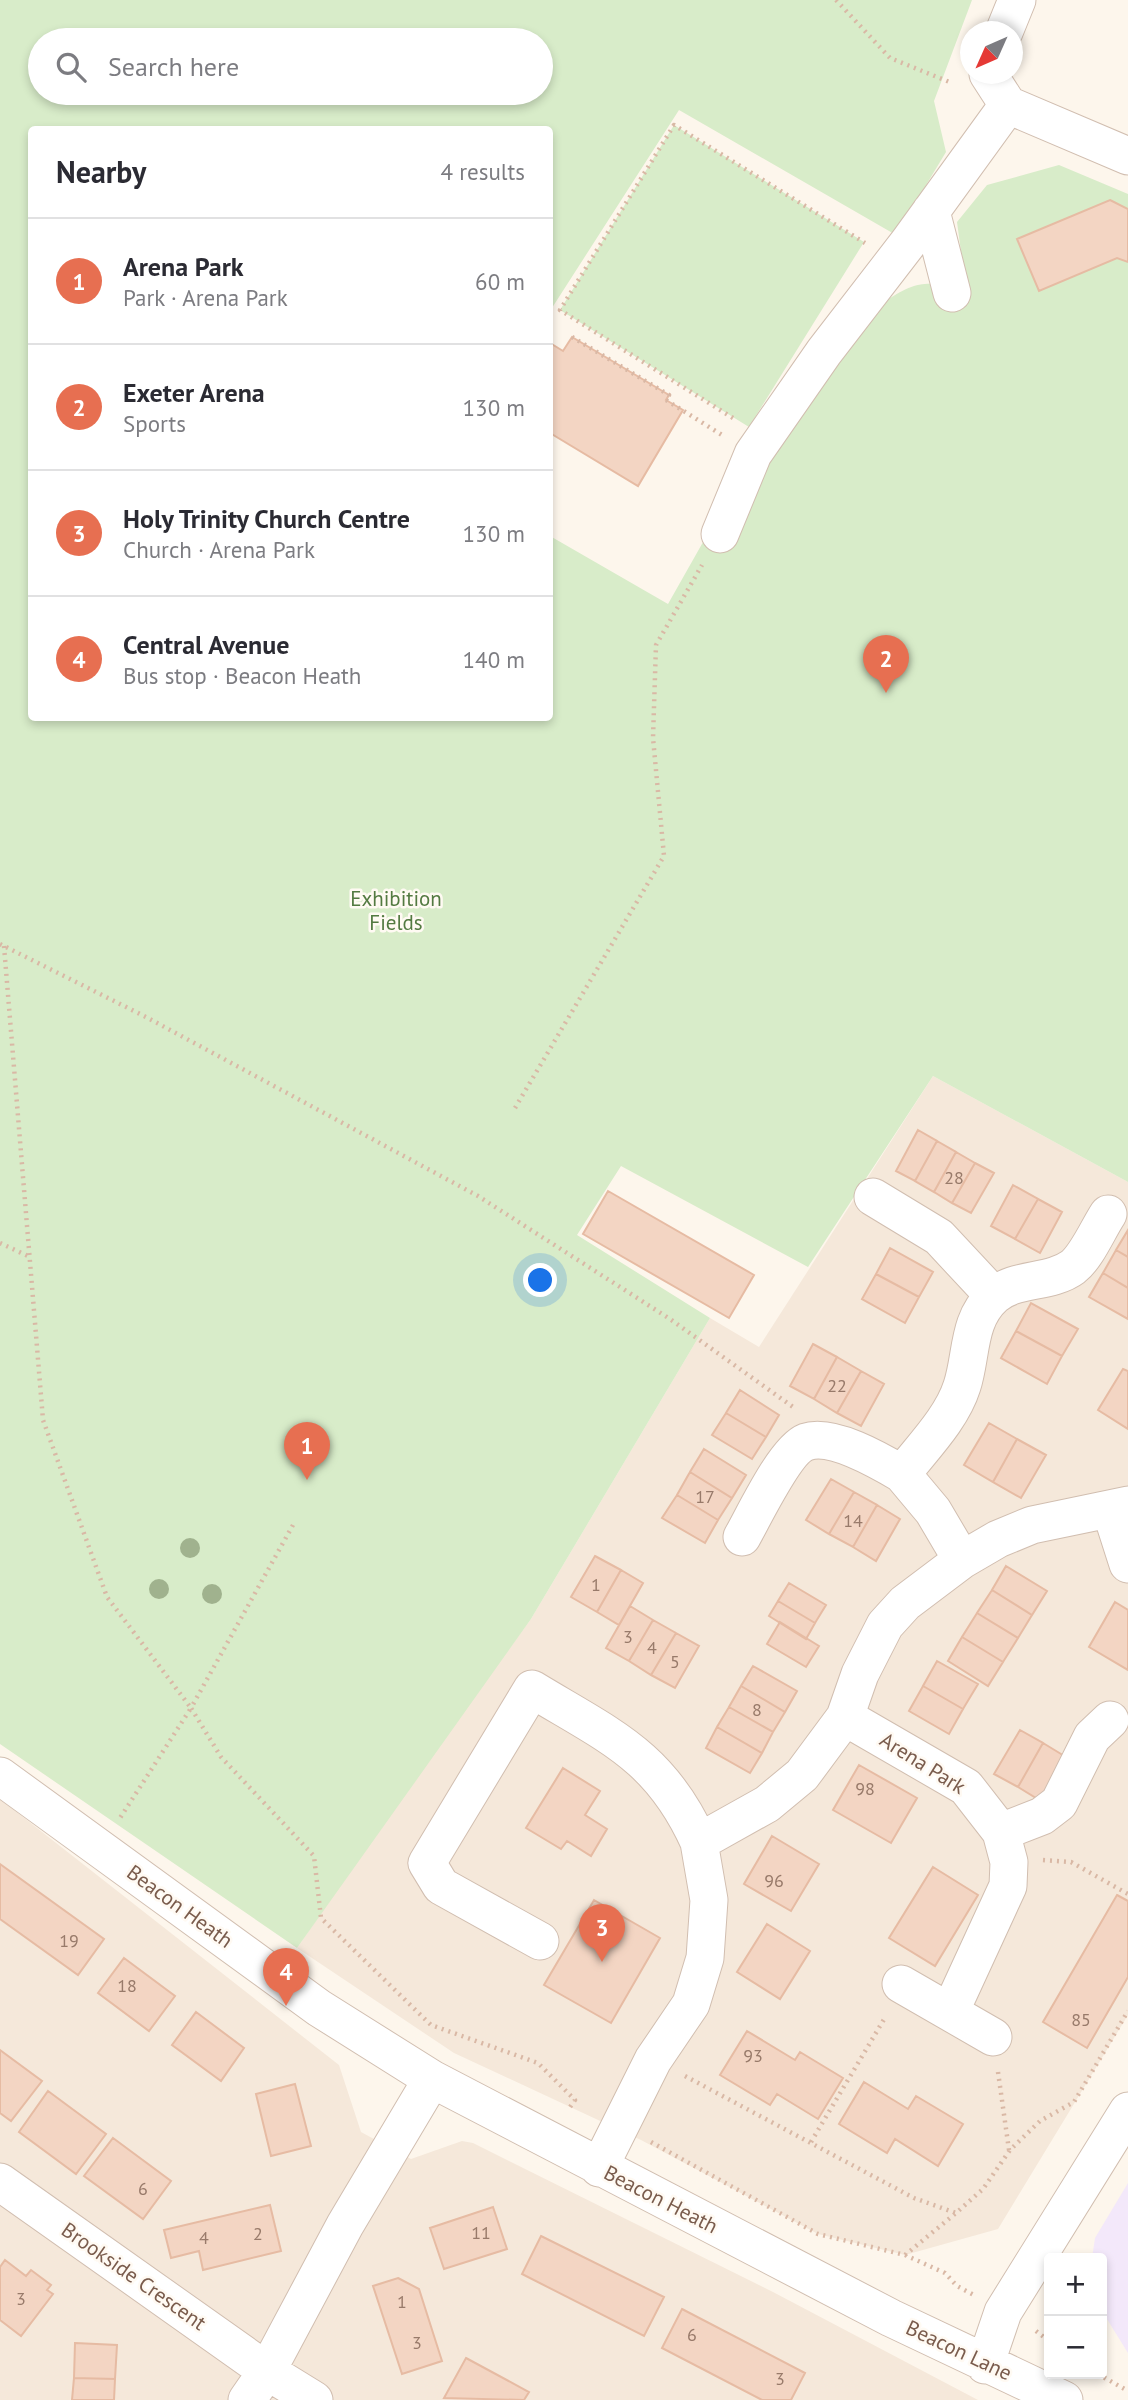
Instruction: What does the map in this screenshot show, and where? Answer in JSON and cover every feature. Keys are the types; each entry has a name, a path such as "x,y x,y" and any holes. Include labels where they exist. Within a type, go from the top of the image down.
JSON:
{"street":[{"path":"1008,21 1017,0"},
{"path":"994,84 1008,105 1128,156"},
{"path":"720,534 753,454 824,352 1008,105"},
{"path":"931,211 952,293"},
{"path":"873,1197 939,1237 969,1265 994,1296"},
{"path":"902,1474 949,1412 962,1386 970,1338 994,1296 1023,1283 1053,1278 1075,1266 1108,1214"},
{"path":"743,1537 791,1454 805,1442 829,1441 872,1457 902,1474 933,1511 962,1560"},
{"path":"699,1842 767,1804 802,1775 845,1717 860,1674 885,1625 905,1603 962,1560 998,1539 1032,1525 1119,1508 1128,1564"},
{"path":"540,1941 441,1886 427,1863 532,1689 634,1751 666,1784 688,1816 699,1842 709,1900 705,1958 691,2004 653,2060 599,2168"},
{"name":"Arena Park","path":"845,1717 966,1787 1005,1847"},
{"path":"950,2012 1008,1886 1005,1847 1059,1802 1092,1737 1110,1720"},
{"name":"Beacon Heath","path":"0,1776 318,2008 432,2079 891,2318"},
{"path":"901,1984 993,2037"},
{"path":"257,2386 345,2225 432,2079"},
{"path":"985,2365 1003,2312 1128,2111"},
{"name":"Brookside Crescent","path":"0,2182 257,2386 314,2400"},
{"name":"Beacon Lane","path":"891,2318 985,2365 1022,2391 1064,2400"}],"path":[{"path":"836,0 890,58 1008,105"},
{"path":"742,423 560,310 674,125 864,242 856,254"},
{"path":"572,337 669,394 666,400 723,436 734,418"},
{"path":"515,1108 664,856 653,738 656,645 720,534"},
{"path":"2,945 43,1420 107,1597 191,1708 221,1757 314,1856 321,1918 431,2025 538,2063 575,2100 550,2140"},
{"path":"2,945 146,1017 478,1196 670,1319 794,1408 829,1441"},
{"path":"0,1243 29,1257"},
{"path":"100,1848 191,1708 293,1525"},
{"path":"1005,1847 1071,1862 1128,1894"},
{"path":"811,2142 889,2011 901,1984"},
{"path":"622,2126 818,2234 905,2255 983,2189 1010,2150 1040,2121 1074,2102 1128,2011"},
{"path":"993,2037 1010,2150"},
{"path":"653,2060 915,2199 956,2213"},
{"path":"1040,2333 1044,2337"},
{"path":"1107,2379 1128,2391"}],"shaded area":[{"path":"933,1076 1128,1182 1128,2015 998,2229 905,2255 818,2234 641,2140 454,2053 297,1948 400,1798 531,1619 710,1318 759,1347"},
{"path":"0,1799 339,2065 361,2132 411,2159 462,2141 473,2143 773,2292 978,2400 0,2400"},
{"path":"1128,2183 1128,2353 1107,2319 1107,2253 1093,2253 1095,2238"}],"green space":[{"name":"Exhibition Fields","path":"0,0 972,0 964,21 960,21 960,32 934,101 946,152 896,235 679,110 553,306 553,126 28,126 28,721 553,721 553,538 668,604 711,528 767,461 883,303 904,290 922,284 966,289 957,222 987,185 1059,165 1128,194 1128,1182 933,1076 808,1267 621,1166 577,1235 710,1318 531,1619 297,1948 0,1744"},
{"path":"674,125 864,242 749,427 560,310"}],"building":[{"path":"1110,200 1128,209 1128,262 1117,258 1039,291 1017,239"},
{"path":"572,337 669,395 666,400 683,410 638,486 553,435 553,345 563,351"},
{"path":"918,1130 937,1141 915,1181 896,1171"},
{"path":"937,1141 956,1152 934,1192 915,1181"},
{"path":"956,1152 975,1163 952,1203 934,1192"},
{"path":"975,1163 994,1173 971,1213 952,1203"},
{"path":"1013,1185 1038,1199 1015,1239 991,1226"},
{"path":"608,1191 754,1275 729,1318 583,1234"},
{"path":"1038,1199 1062,1212 1040,1253 1015,1239"},
{"path":"1128,1230 1128,1257 1116,1250"},
{"path":"890,1248 933,1272 919,1297 876,1274"},
{"path":"1116,1250 1128,1257 1128,1288 1103,1273"},
{"path":"1103,1273 1128,1288 1128,1319 1089,1297"},
{"path":"876,1274 919,1297 905,1323 862,1299"},
{"path":"1031,1303 1078,1329 1062,1356 1016,1331"},
{"path":"1016,1331 1062,1356 1047,1384 1001,1358"},
{"path":"813,1344 837,1357 814,1399 790,1386"},
{"path":"837,1357 861,1371 837,1413 814,1399"},
{"path":"1123,1369 1128,1371 1128,1429 1098,1410"},
{"path":"861,1371 884,1384 861,1426 837,1413"},
{"path":"740,1390 779,1415 766,1437 726,1413"},
{"path":"726,1413 766,1437 752,1459 712,1435"},
{"path":"989,1423 1017,1439 993,1482 964,1465"},
{"path":"1017,1439 1046,1455 1021,1498 993,1482"},
{"path":"704,1449 746,1475 732,1498 690,1472"},
{"path":"690,1472 732,1498 718,1520 677,1495"},
{"path":"831,1479 854,1492 829,1534 806,1520"},
{"path":"854,1492 877,1505 853,1547 829,1534"},
{"path":"677,1495 718,1520 705,1543 662,1518"},
{"path":"877,1505 900,1519 876,1561 853,1547"},
{"path":"595,1556 621,1570 597,1612 571,1597"},
{"path":"1006,1566 1047,1591 1032,1615 992,1590"},
{"path":"621,1570 643,1583 619,1625 597,1612"},
{"path":"789,1583 826,1605 815,1623 778,1601"},
{"path":"992,1590 1032,1615 1018,1638 977,1613"},
{"path":"778,1601 815,1623 806,1639 769,1616"},
{"path":"1115,1602 1128,1610 1128,1670 1089,1647"},
{"path":"630,1606 653,1620 629,1661 606,1648"},
{"path":"977,1613 1018,1638 1003,1662 962,1637"},
{"path":"653,1620 676,1633 651,1675 629,1661"},
{"path":"780,1622 819,1646 806,1667 767,1644"},
{"path":"676,1633 699,1646 675,1688 651,1675"},
{"path":"962,1637 1003,1662 988,1686 948,1661"},
{"path":"937,1661 978,1684 963,1709 923,1686"},
{"path":"753,1666 797,1691 785,1712 741,1686"},
{"path":"741,1686 785,1712 773,1732 729,1707"},
{"path":"923,1686 963,1709 949,1734 909,1711"},
{"path":"729,1707 773,1732 762,1753 717,1727"},
{"path":"717,1727 762,1753 750,1773 706,1748"},
{"path":"1020,1730 1043,1743 1018,1787 994,1774"},
{"path":"1043,1743 1066,1757 1041,1801 1018,1787"},
{"path":"859,1765 917,1798 891,1843 833,1810"},
{"path":"563,1768 600,1791 585,1815 607,1829 591,1856 567,1841 561,1849 526,1828"},
{"path":"772,1836 819,1864 791,1911 744,1884"},
{"path":"0,1864 104,1939 78,1975 0,1919"},
{"path":"933,1867 978,1895 935,1966 889,1938"},
{"path":"1117,1895 1128,1901 1128,1977 1087,2048 1043,2022"},
{"path":"594,1900 660,1938 611,2023 544,1985"},
{"path":"767,1924 810,1951 780,1999 737,1972"},
{"path":"124,1958 175,1996 149,2031 98,1993"},
{"path":"196,2012 244,2048 221,2081 172,2045"},
{"path":"747,2031 795,2060 800,2052 843,2078 818,2119 777,2094 770,2105 720,2075"},
{"path":"0,2050 42,2081 11,2121 0,2113"},
{"path":"864,2082 908,2109 916,2096 963,2124 938,2166 895,2139 887,2153 839,2124"},
{"path":"295,2084 311,2146 271,2156 256,2094"},
{"path":"48,2091 106,2134 76,2174 19,2132"},
{"path":"113,2138 171,2181 143,2219 84,2176"},
{"path":"270,2205 281,2251 203,2270 199,2251 171,2258 164,2230"},
{"path":"493,2207 507,2249 444,2269 430,2228"},
{"path":"541,2236 664,2297 644,2336 522,2274"},
{"path":"5,2260 26,2276 31,2270 51,2285 47,2290 53,2294 21,2336 0,2320 0,2267"},
{"path":"398,2278 419,2289 442,2361 402,2374 373,2286"},
{"path":"682,2309 805,2373 791,2400 762,2400 662,2348"},
{"path":"75,2343 117,2345 115,2379 74,2378"},
{"path":"466,2358 529,2392 524,2400 444,2398"},
{"path":"74,2378 115,2379 114,2400 72,2400"}],"place":[{"name":"Exeter Arena","path":"886,693"},
{"name":"Arena Park","path":"307,1480"},
{"name":"Holy Trinity Church Centre","path":"602,1962"},
{"name":"Central Avenue","path":"286,2006"}]}
